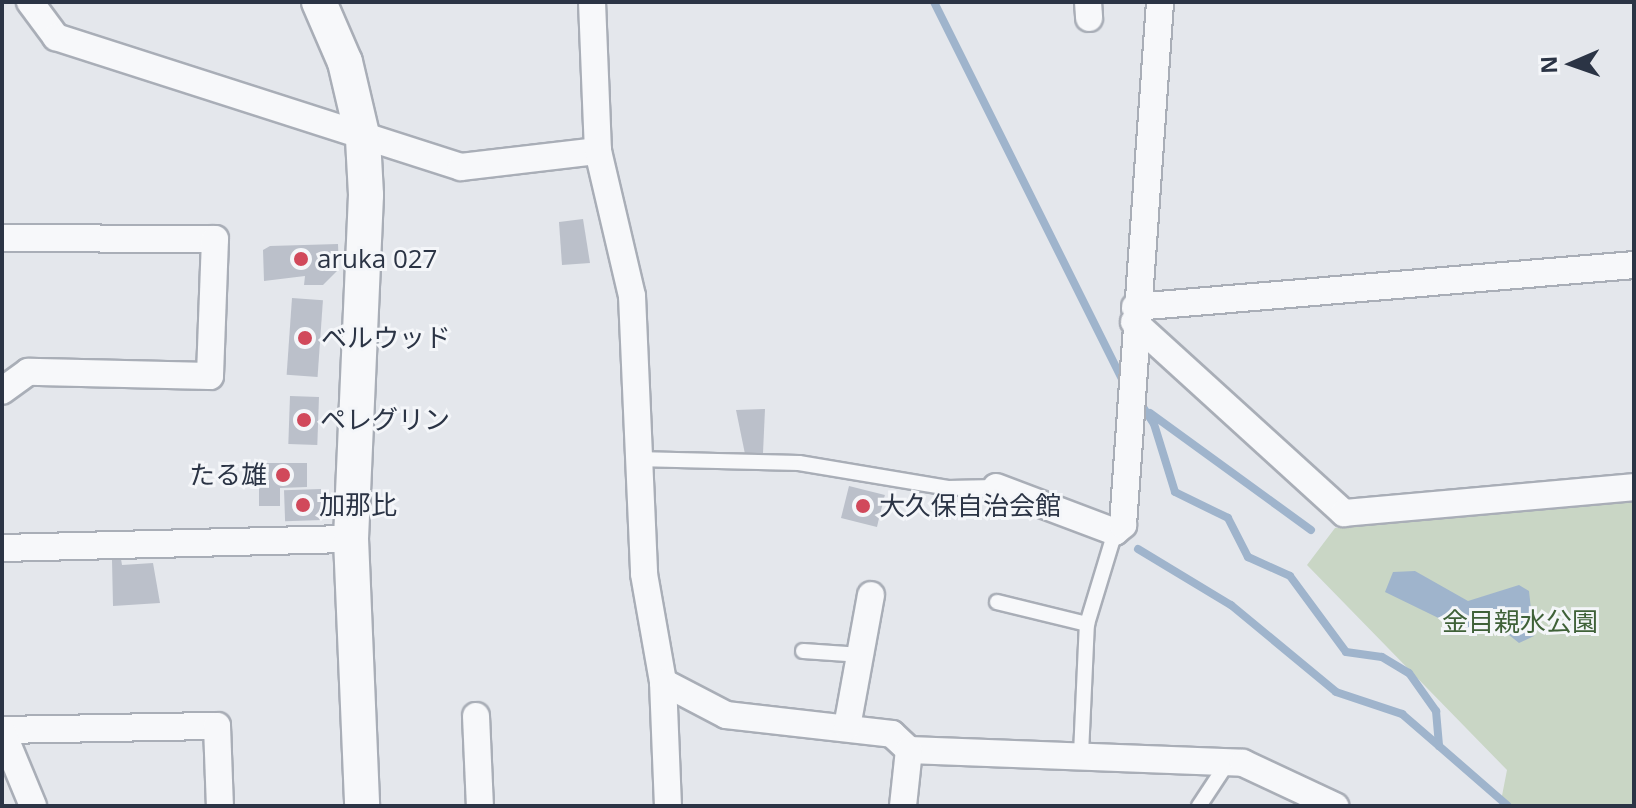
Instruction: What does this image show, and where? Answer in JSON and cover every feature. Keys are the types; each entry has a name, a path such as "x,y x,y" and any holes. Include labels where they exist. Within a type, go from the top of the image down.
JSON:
{"street":[{"path":"30,2 56,37 363,139 461,167 598,151"},
{"path":"319,2 345,62 363,139 351,539 362,806"},
{"path":"592,2 598,151 632,296 636,459 663,682 668,806"},
{"path":"996,487 1115,532 1123,525 1134,314 1160,2"},
{"path":"2,238 215,239 210,376 28,372 2,391"},
{"path":"1134,314 1634,265"},
{"path":"1134,314 1344,513 1634,487"},
{"path":"2,548 351,539"},
{"path":"847,727 871,595"},
{"path":"663,682 726,715 892,734 909,750 1081,754 1228,762 1335,806"},
{"path":"476,716 480,806"},
{"path":"33,806 2,730 217,726 220,806"},
{"path":"903,806 909,750"}],"lane":[{"path":"636,459 799,463 948,488 996,487"},
{"path":"1081,754 1087,624 1115,532"},
{"path":"997,602 1087,624"},
{"path":"803,651 862,655"},
{"path":"1199,806 1228,762"}],"green space":[{"name":"金目親水公園","path":"1634,497 1634,806 1500,806 1507,770 1307,565 1335,528"}],"water":[{"path":"1415,571 1468,601 1519,585 1529,591 1534,636 1519,643 1499,627 1461,629 1385,592 1393,572"}],"building":[{"path":"583,219 590,263 562,265 559,222"},
{"name":"aruka 027","path":"338,244 339,269 323,285 304,285 305,276 264,281 263,250 270,246"},
{"name":"ベルウッド","path":"292,298 323,300 318,377 287,375"},
{"name":"ペレグリン","path":"290,396 319,397 317,445 288,444"},
{"path":"765,409 763,453 745,454 736,410"},
{"name":"たる雄","path":"259,463 307,463 307,487 280,488 280,506 259,506"},
{"name":"大久保自治会館","path":"849,486 885,495 877,527 841,518"},
{"name":"加那比","path":"321,489 322,520 285,521 284,490"},
{"path":"121,559 122,565 153,563 160,603 113,606 112,560"}],"waterway":[{"path":"934,2 1125,385"},
{"path":"1139,401 1154,424 1175,492 1228,518 1248,557 1290,576 1346,652 1382,657 1409,673 1436,711 1439,746 1508,806"},
{"path":"1150,413 1311,530"},
{"path":"1138,549 1231,605 1336,692 1402,714 1439,746"}],"place":[{"name":"aruka 027","path":"301,259"},
{"name":"ベルウッド","path":"305,338"},
{"name":"ペレグリン","path":"304,420"},
{"name":"たる雄","path":"283,475"},
{"name":"加那比","path":"303,505"},
{"name":"大久保自治会館","path":"863,506"}]}
